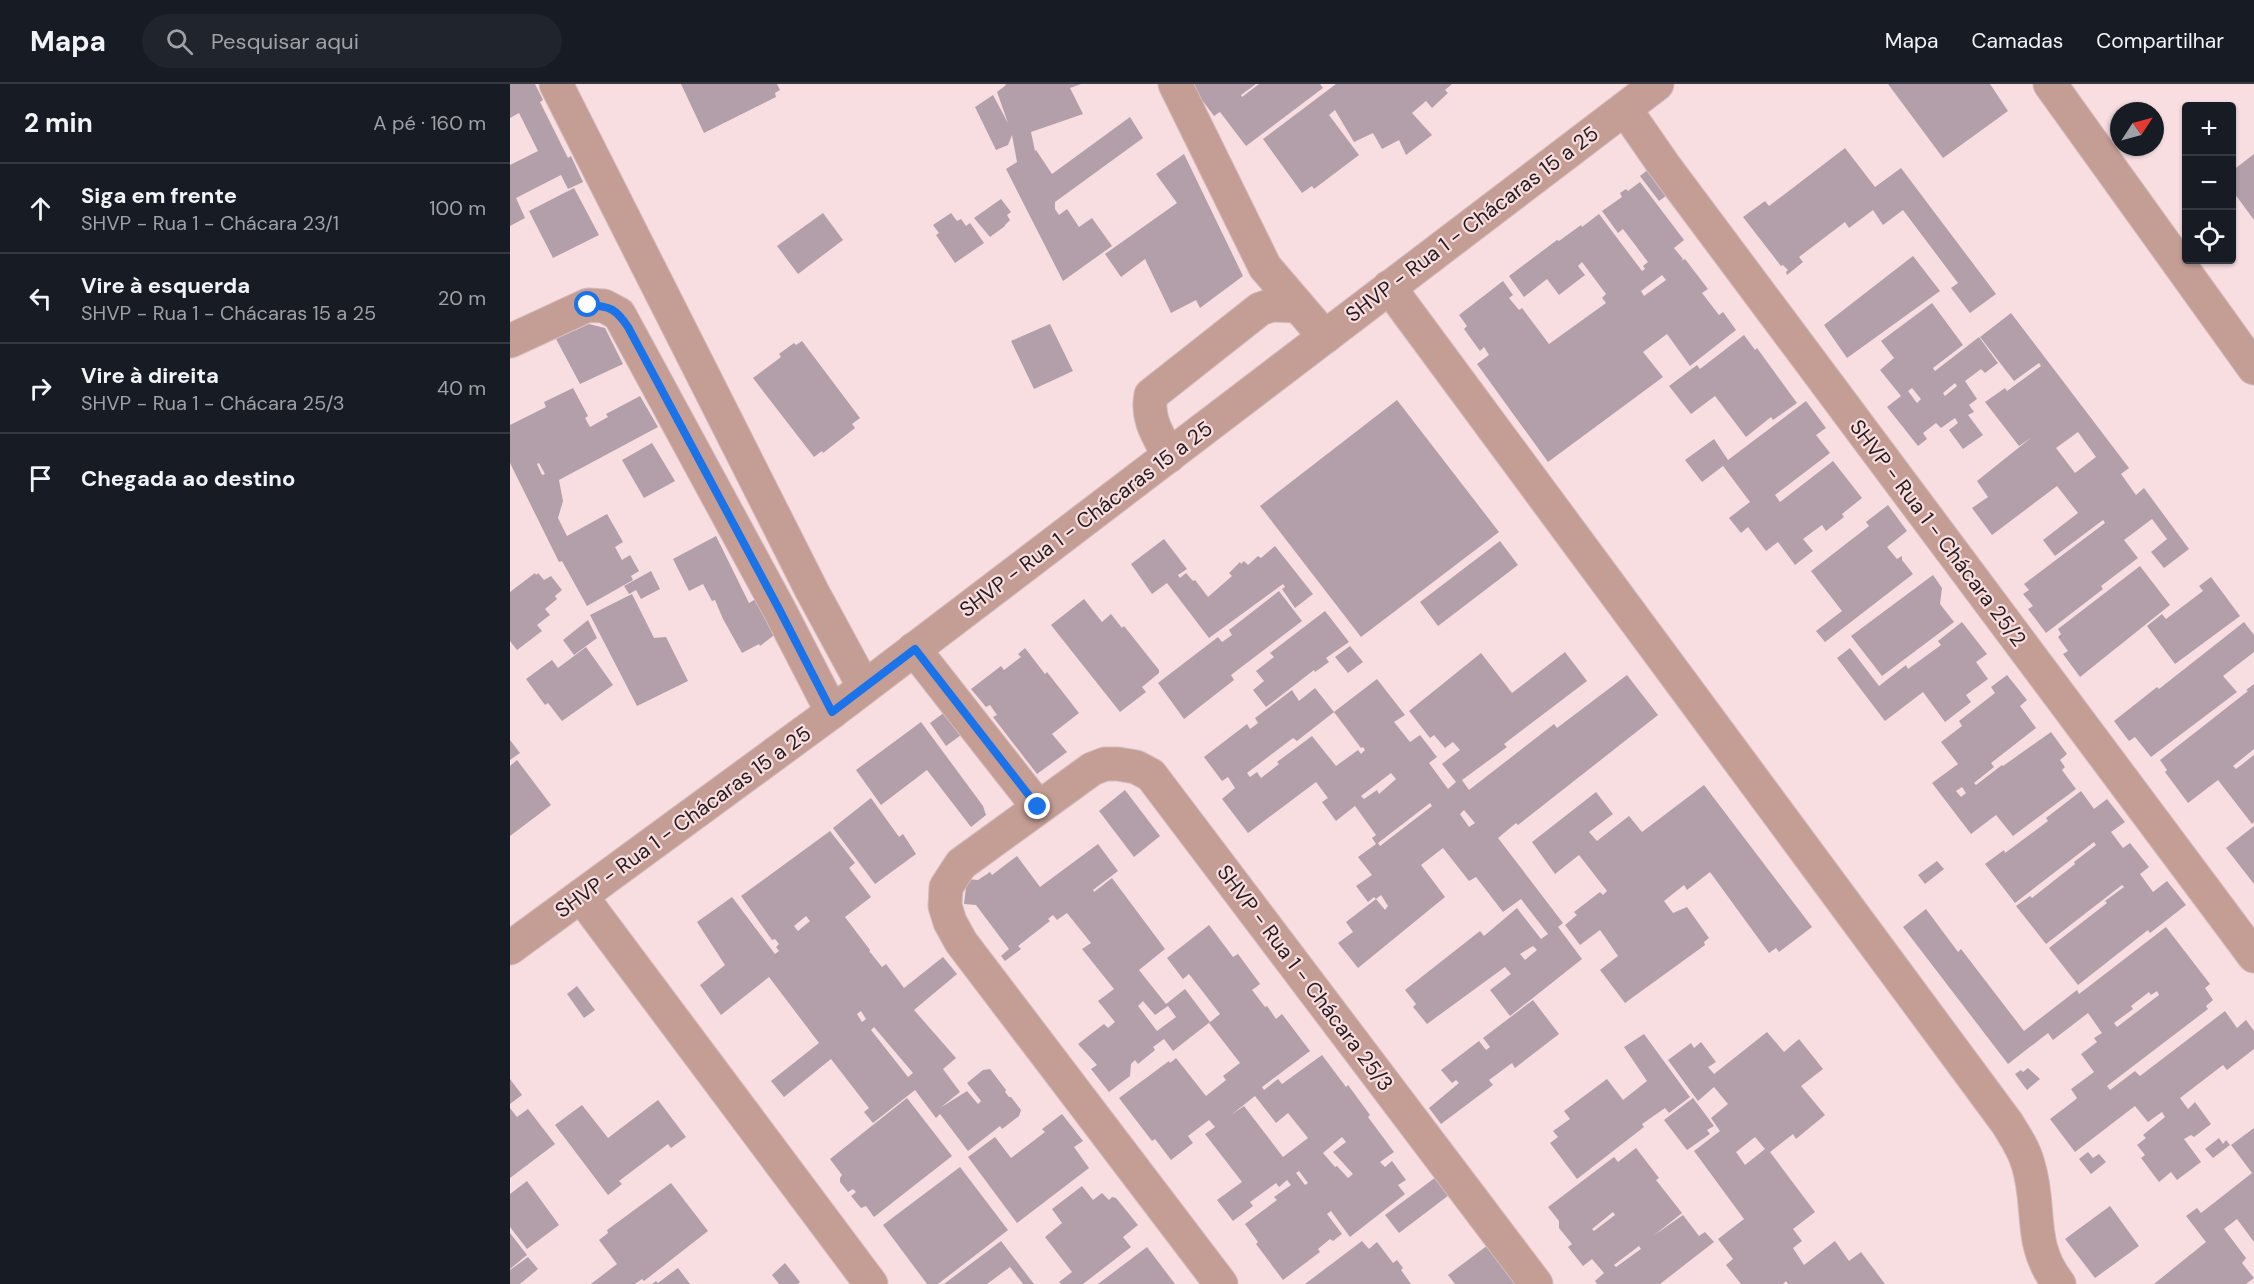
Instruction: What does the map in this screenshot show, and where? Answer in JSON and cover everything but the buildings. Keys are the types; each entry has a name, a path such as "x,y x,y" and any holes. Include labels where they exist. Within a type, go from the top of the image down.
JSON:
{"street":[{"path":"556,84 812,591 864,687"},
{"path":"1175,84 1265,267 1325,337"},
{"name":"SHVP - Rua 1 - Chácaras 15 a 25","path":"510,948 832,712 1657,84"},
{"path":"2050,84 2254,368"},
{"name":"SHVP - Rua 1 - Chácara 25/2","path":"1625,109 1663,164 2254,956"},
{"path":"1389,287 2007,1123 2020,1144 2029,1166 2039,1246 2044,1263 2059,1284"},
{"path":"510,341 588,305 604,306 619,314 768,588 832,712"},
{"path":"1169,456 1150,421 1151,395 1260,309 1272,305 1298,306"},
{"path":"915,649 1038,807"},
{"name":"SHVP - Rua 1 - Chácara 25/3","path":"1221,1284 961,942 950,922 945,906 946,887 961,864 1038,807 1092,770 1105,764 1136,767 1151,775 1536,1284"},
{"path":"581,896 872,1284"}],"route":[{"path":"588,305 604,306 619,314 628,327 832,712 915,649 1038,807"}]}
